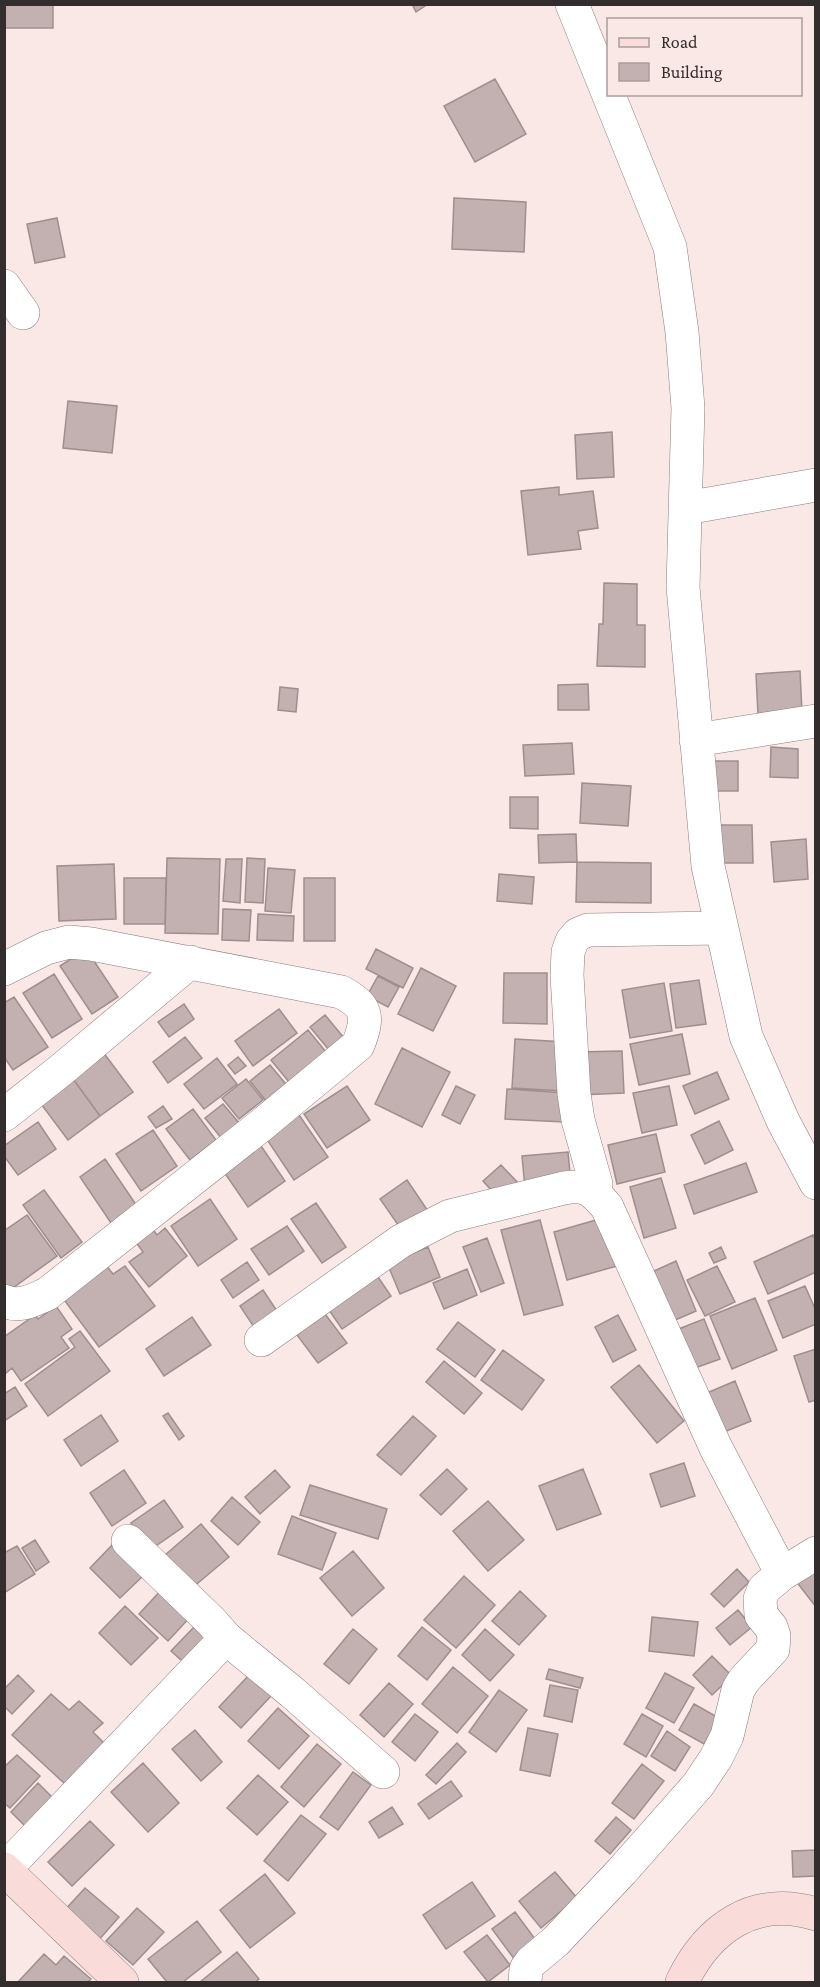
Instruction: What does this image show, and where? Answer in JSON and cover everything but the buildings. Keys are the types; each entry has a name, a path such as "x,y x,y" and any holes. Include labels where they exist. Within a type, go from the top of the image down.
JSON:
{"street":[{"path":"572,4 607,91"},
{"path":"609,96 670,247 682,333 688,408 683,587 708,866 746,1036 783,1121 816,1183"},
{"path":"4,286 23,313"},
{"path":"686,508 816,485"},
{"path":"696,740 816,721"},
{"path":"595,1194 596,1184 576,1109 572,1080 567,975 568,952 572,941 578,934 588,930 722,928"},
{"path":"4,969 46,948 69,942 91,944 341,992 361,1005 365,1017 364,1030 358,1045 250,1135 47,1294 23,1304 11,1304 4,1301"},
{"path":"4,1115 190,962"},
{"path":"261,1340 401,1241 450,1216 564,1188 585,1187 607,1207 716,1448 782,1574"},
{"path":"128,1541 226,1638 293,1693 383,1773"},
{"path":"525,1983 526,1969 531,1962 556,1941 698,1785 727,1736 738,1690 744,1680 773,1649 774,1636 771,1627 761,1615 760,1599 764,1589 782,1574 816,1553"},
{"path":"122,1983 5,1869 226,1638"},
{"path":"682,1983 690,1965 713,1937 738,1918 775,1908 816,1914"}]}
